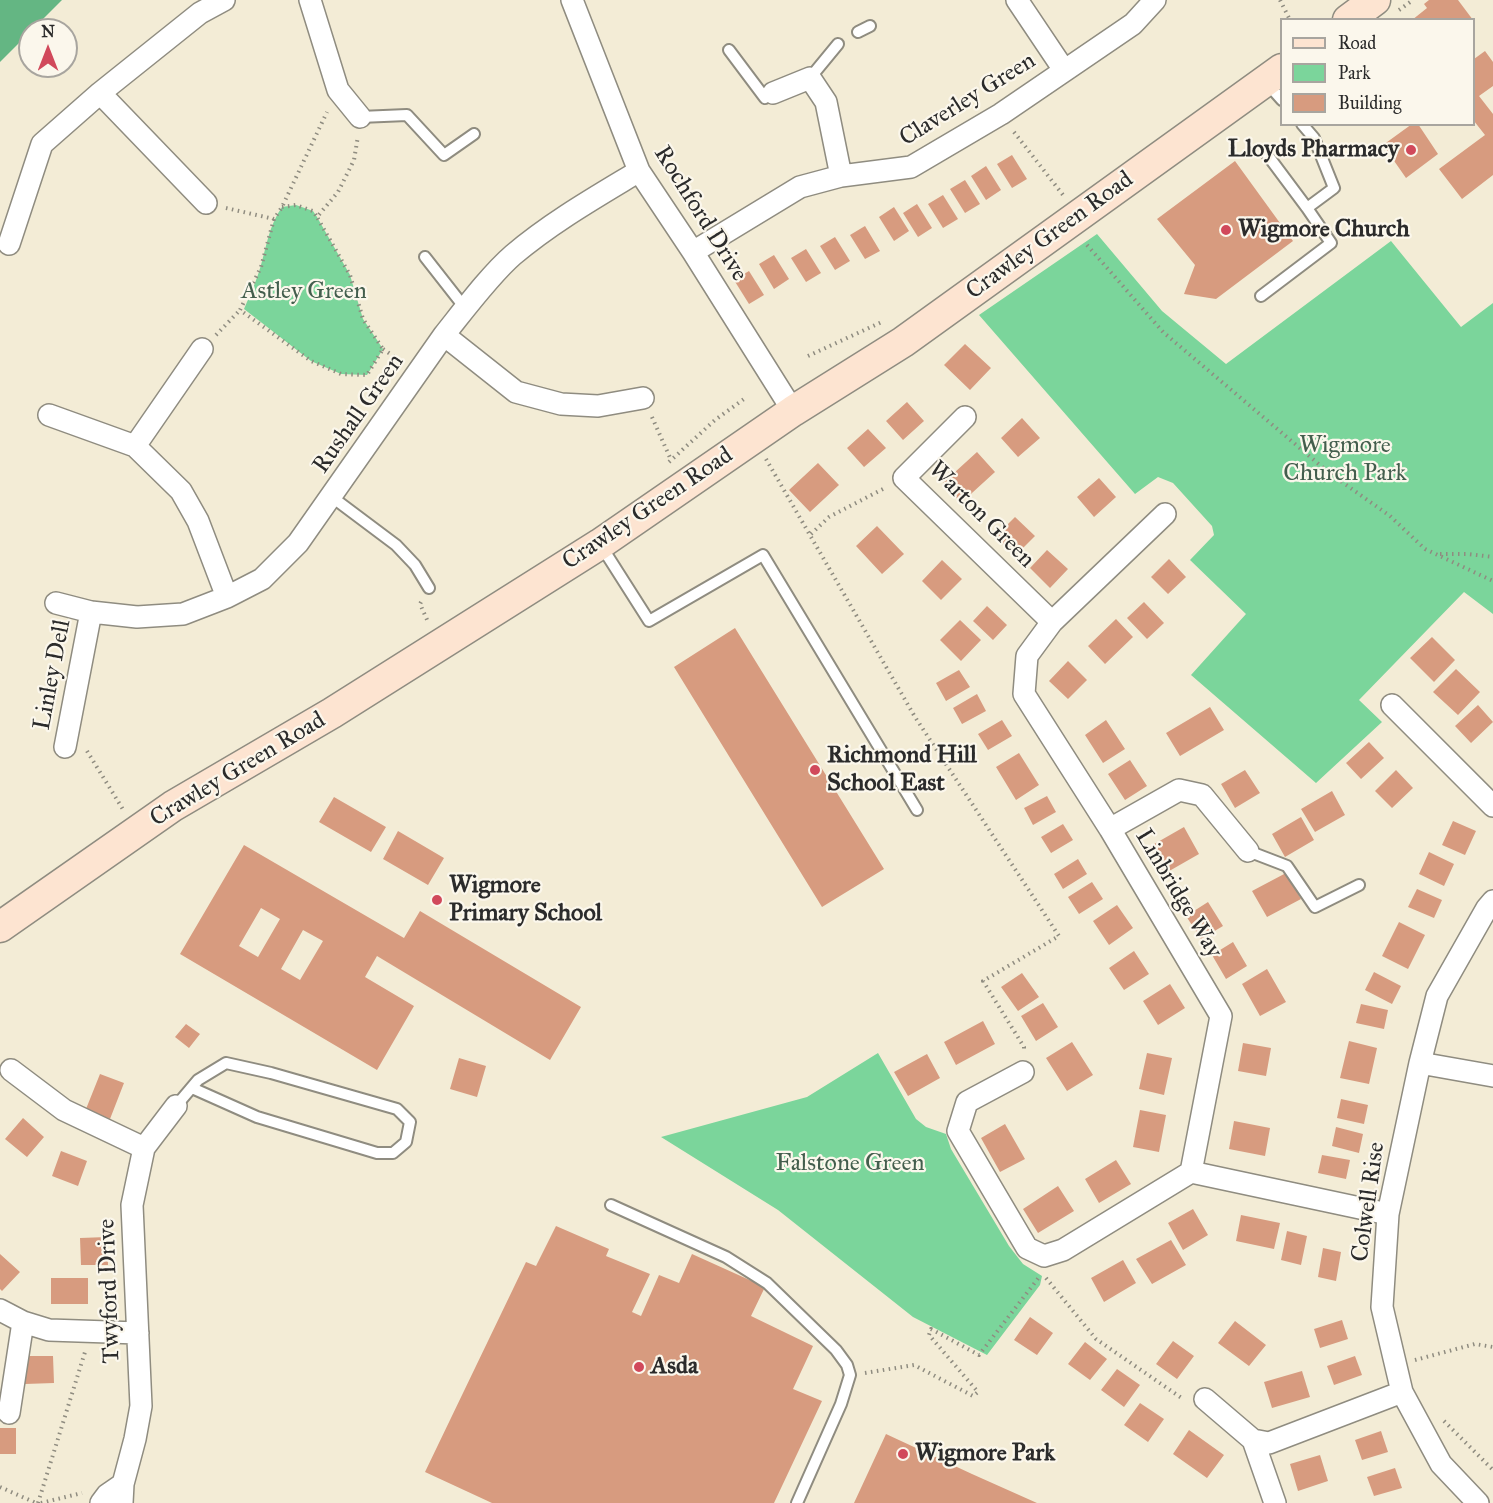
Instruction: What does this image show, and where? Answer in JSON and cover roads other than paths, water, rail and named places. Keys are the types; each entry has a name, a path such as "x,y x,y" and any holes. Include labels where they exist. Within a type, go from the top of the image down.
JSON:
{"street":[{"path":"9,243 42,144 100,93 200,13 224,0"},
{"path":"310,0 338,90 360,117"},
{"name":"Rochford Drive","path":"572,0 639,171 793,411"},
{"path":"1017,0 1064,70"},
{"name":"Claverley Green","path":"693,252 800,187 841,176 911,167 1001,114 1133,24 1155,0"},
{"path":"1351,18 1375,0"},
{"path":"773,93 810,78 826,102 841,176"},
{"name":"Crawley Green Road","path":"0,927 173,806 332,713 600,544 793,411 903,342 1276,83"},
{"path":"100,93 206,203"},
{"name":"Rushall Green","path":"56,603 91,612 137,617 183,614 227,597 262,579 298,543 444,335 512,256 563,217 639,171"},
{"path":"444,335 516,392 561,404 598,406 643,398"},
{"path":"135,446 202,349"},
{"path":"49,415 135,446 181,491 198,521 227,597"},
{"name":"Warton Green","path":"965,417 904,477 1052,622"},
{"name":"Linbridge Way","path":"1164,514 1052,622 1027,656 1024,694 1110,830 1221,1016 1191,1172"},
{"name":"Linley Dell","path":"65,747 91,612"},
{"path":"1392,705 1493,806"},
{"path":"1110,830 1179,790 1202,795 1248,851"},
{"name":"Colwell Rise","path":"1478,1503 1441,1464 1402,1392 1382,1308 1388,1214 1420,1063 1437,996 1487,908 1493,902"},
{"path":"1420,1063 1493,1076"},
{"path":"11,1070 64,1110 144,1148"},
{"path":"1023,1072 967,1102 958,1131 1027,1248 1044,1256 1063,1250 1191,1172 1388,1214"},
{"name":"Twyford Drive","path":"96,1497 122,1493 135,1439 141,1406 132,1205 144,1148 176,1107"},
{"path":"0,1310 23,1322 49,1330 138,1333"},
{"path":"9,1413 23,1322"},
{"path":"1205,1399 1253,1440 1269,1443 1402,1392"},
{"path":"1253,1440 1275,1503"}],"lane":[{"path":"858,32 870,26"},
{"path":"810,78 838,44"},
{"path":"729,50 765,98 773,93"},
{"path":"360,117 407,115 444,155 474,134"},
{"path":"1304,126 1314,138 1334,188 1307,208"},
{"path":"1261,296 1331,243 1266,153"},
{"path":"425,258 465,308"},
{"path":"332,497 396,545 415,565 429,588"},
{"path":"600,544 649,621 763,555 917,810"},
{"path":"1248,851 1287,866 1315,907 1359,885"},
{"path":"176,1107 198,1080 226,1063 271,1073 397,1109 410,1122 406,1142 393,1153 377,1153 257,1117 192,1088"},
{"path":"611,1205 726,1257 767,1283 836,1350 847,1365 850,1375 841,1404 798,1503"}],"place":[{"name":"Lloyds Pharmacy","path":"1411,150"},
{"name":"Wigmore Church","path":"1226,230"},
{"name":"Richmond Hill School East","path":"815,770"},
{"name":"Wigmore Primary School","path":"437,900"},
{"name":"Asda","path":"639,1367"},
{"name":"Wigmore Park","path":"903,1454"}],"park label":[{"name":"Astley Green","path":"304,292"},
{"name":"Wigmore Church Park","path":"1345,460"},
{"name":"Falstone Green","path":"850,1164"}]}
